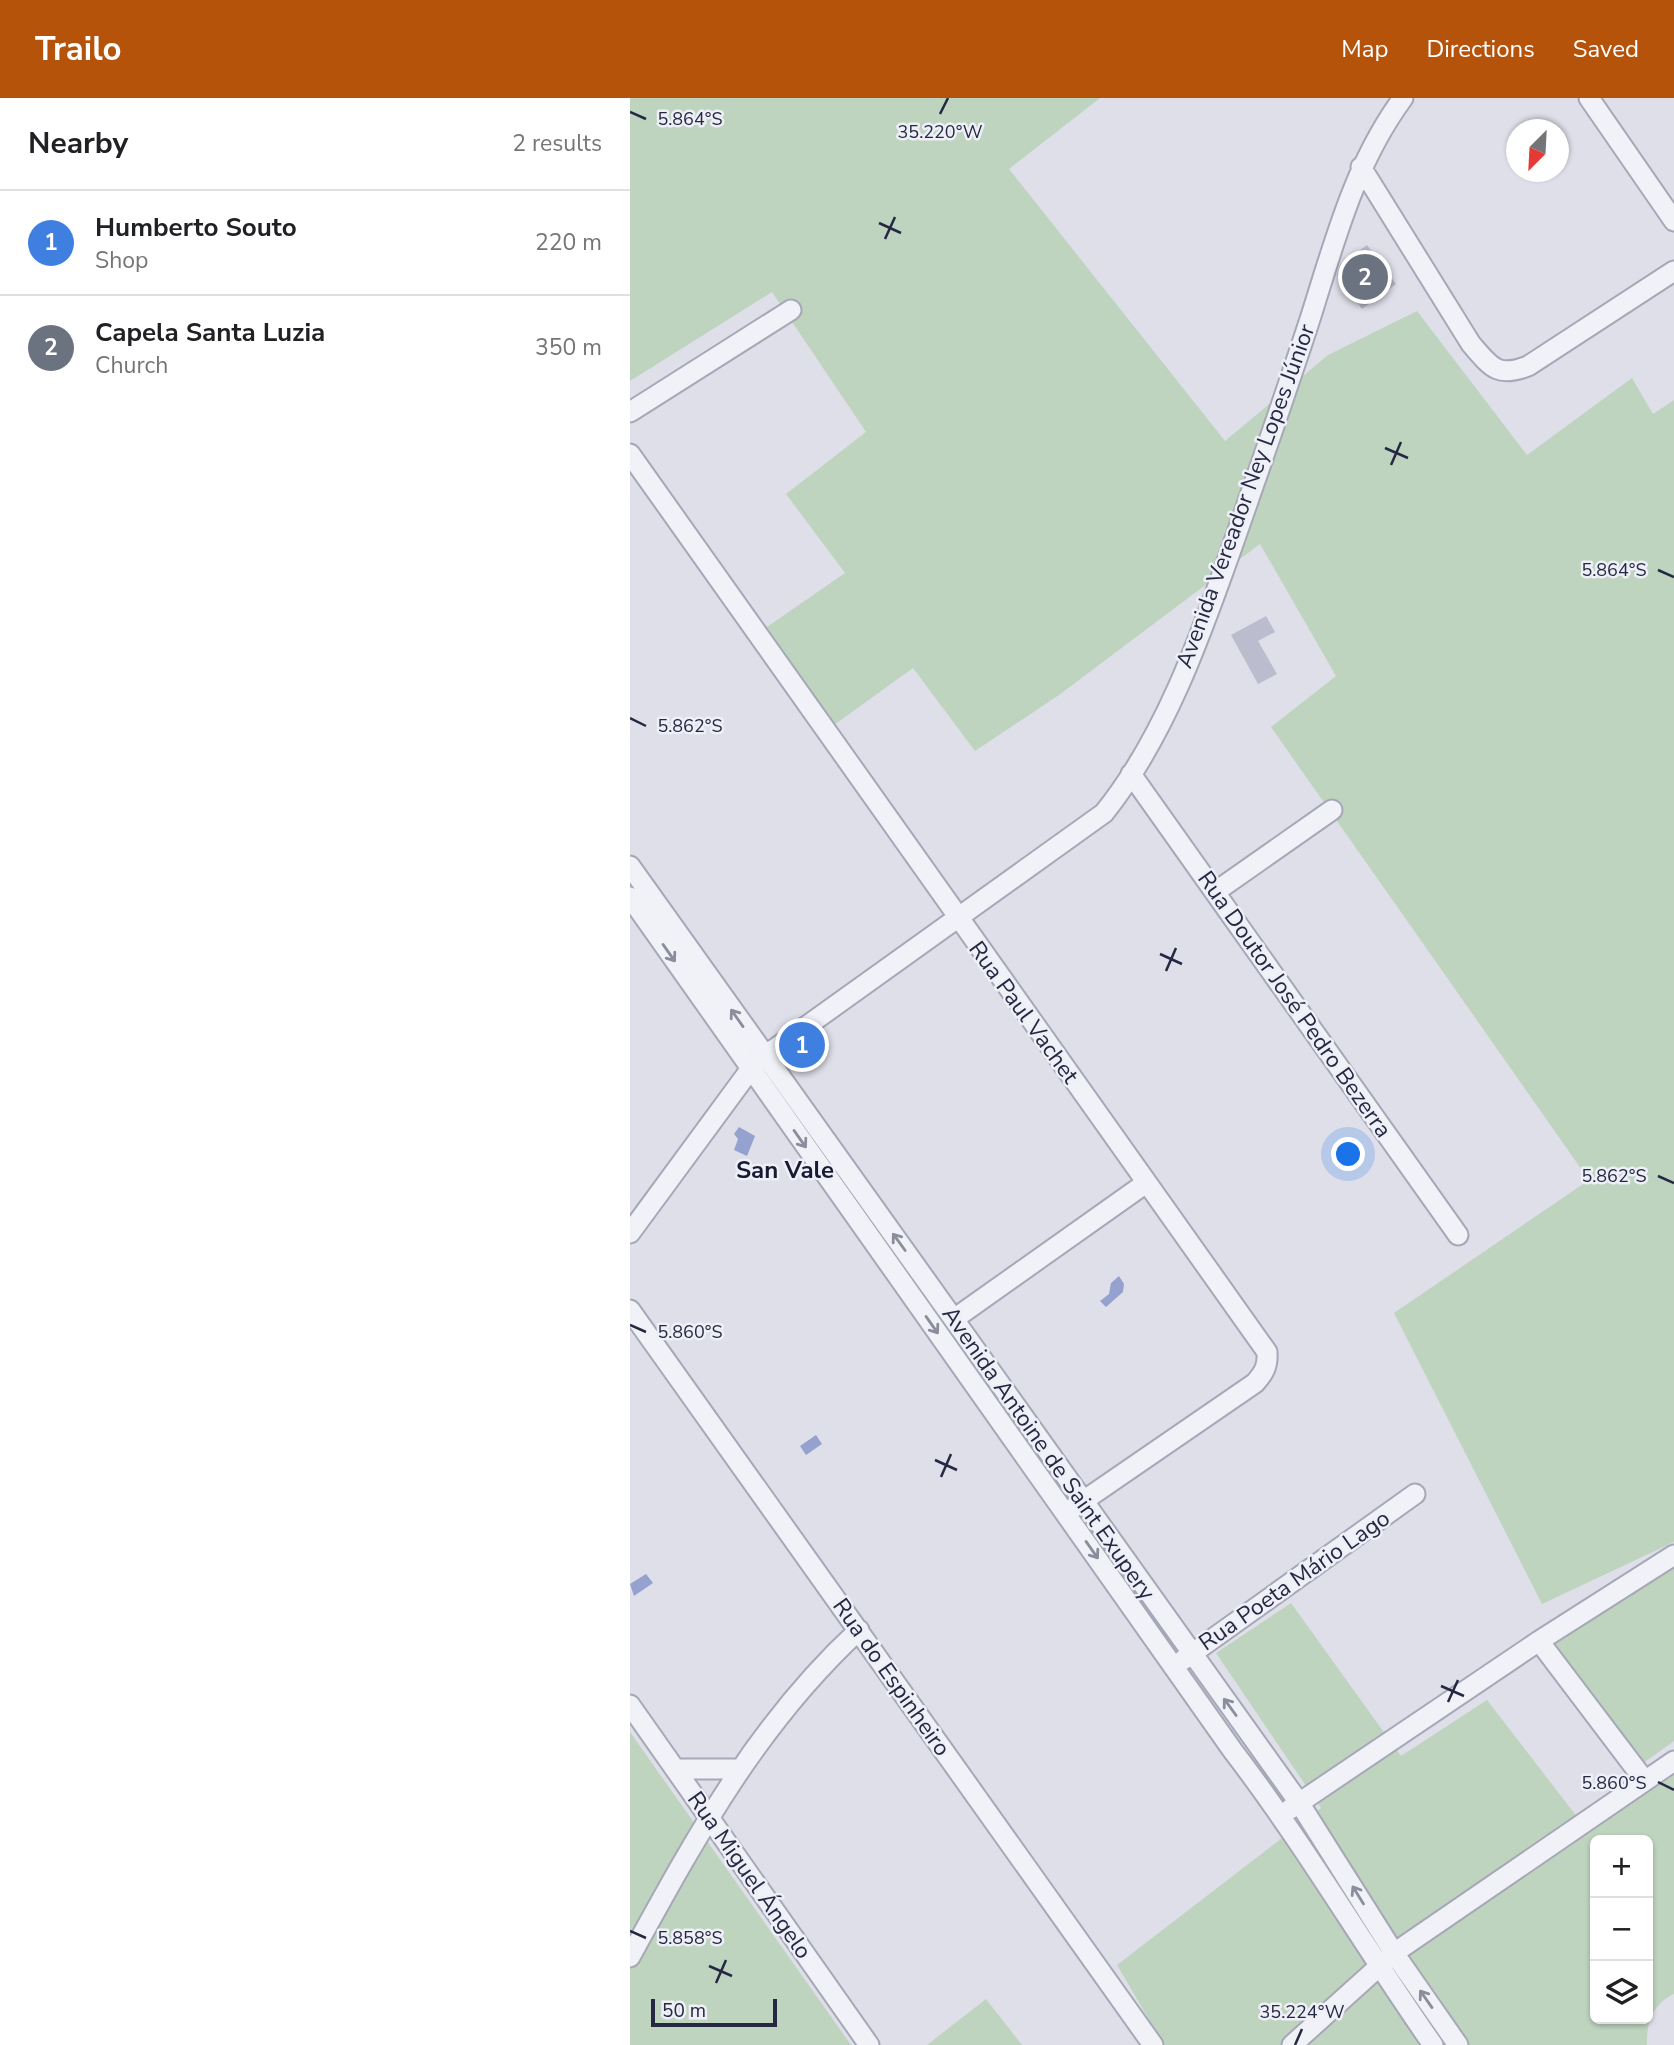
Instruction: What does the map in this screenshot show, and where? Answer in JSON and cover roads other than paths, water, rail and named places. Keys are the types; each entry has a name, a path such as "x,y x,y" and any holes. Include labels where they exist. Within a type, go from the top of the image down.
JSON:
{"street":[{"name":"Avenida Vereador Ney Lopes Júnior","path":"630,1233 757,1062 1104,813 1131,774 1170,700 1208,614 1361,167 1382,126 1403,98"},
{"path":"1589,98 1674,221"},
{"path":"1361,167 1471,344 1491,367 1502,372 1528,366 1674,271"},
{"path":"630,412 791,310"},
{"name":"Rua Paul Vachet","path":"630,454 957,919 1260,1340 1268,1362 1255,1384 1065,1513"},
{"name":"Rua Doutor José Pedro Bezerra","path":"1131,774 1458,1235"},
{"path":"1215,892 1332,810"},
{"name":"Avenida Antoine de Saint Exupery","path":"630,866 635,894 757,1062 954,1319 1300,1804 1394,1953 1458,2045"},
{"name":"Avenida Antoine de Saint Exupery","path":"757,1062 1065,1513 1281,1813 1378,1966 1433,2045"},
{"path":"954,1319 1146,1184"},
{"name":"Rua do Espinheiro","path":"630,1310 1153,2045"},
{"name":"Rua Poeta Mário Lago","path":"1173,1666 1415,1494"},
{"path":"1281,1813 1300,1804 1539,1640 1674,1555"},
{"path":"630,1957 708,1814 795,1695 859,1630"},
{"path":"1539,1640 1645,1781"},
{"name":"Rua Miguel Ángelo","path":"630,1705 869,2045"},
{"path":"1292,2045 1394,1953 1674,1761"},
{"path":"675,1769 740,1769"}],"water":[{"path":"739,1127 755,1136 747,1156 734,1150 738,1139 734,1134"},
{"path":"1119,1276 1124,1284 1123,1292 1106,1307 1100,1301 1109,1294 1111,1283"},
{"path":"816,1435 822,1444 806,1455 800,1446"},
{"path":"646,1574 653,1583 634,1596 630,1584"}],"place":[{"name":"Capela Santa Luzia","path":"1365,277"},
{"name":"Humberto Souto","path":"802,1045"}],"district":[{"name":"San Vale","path":"785,1170"}]}
